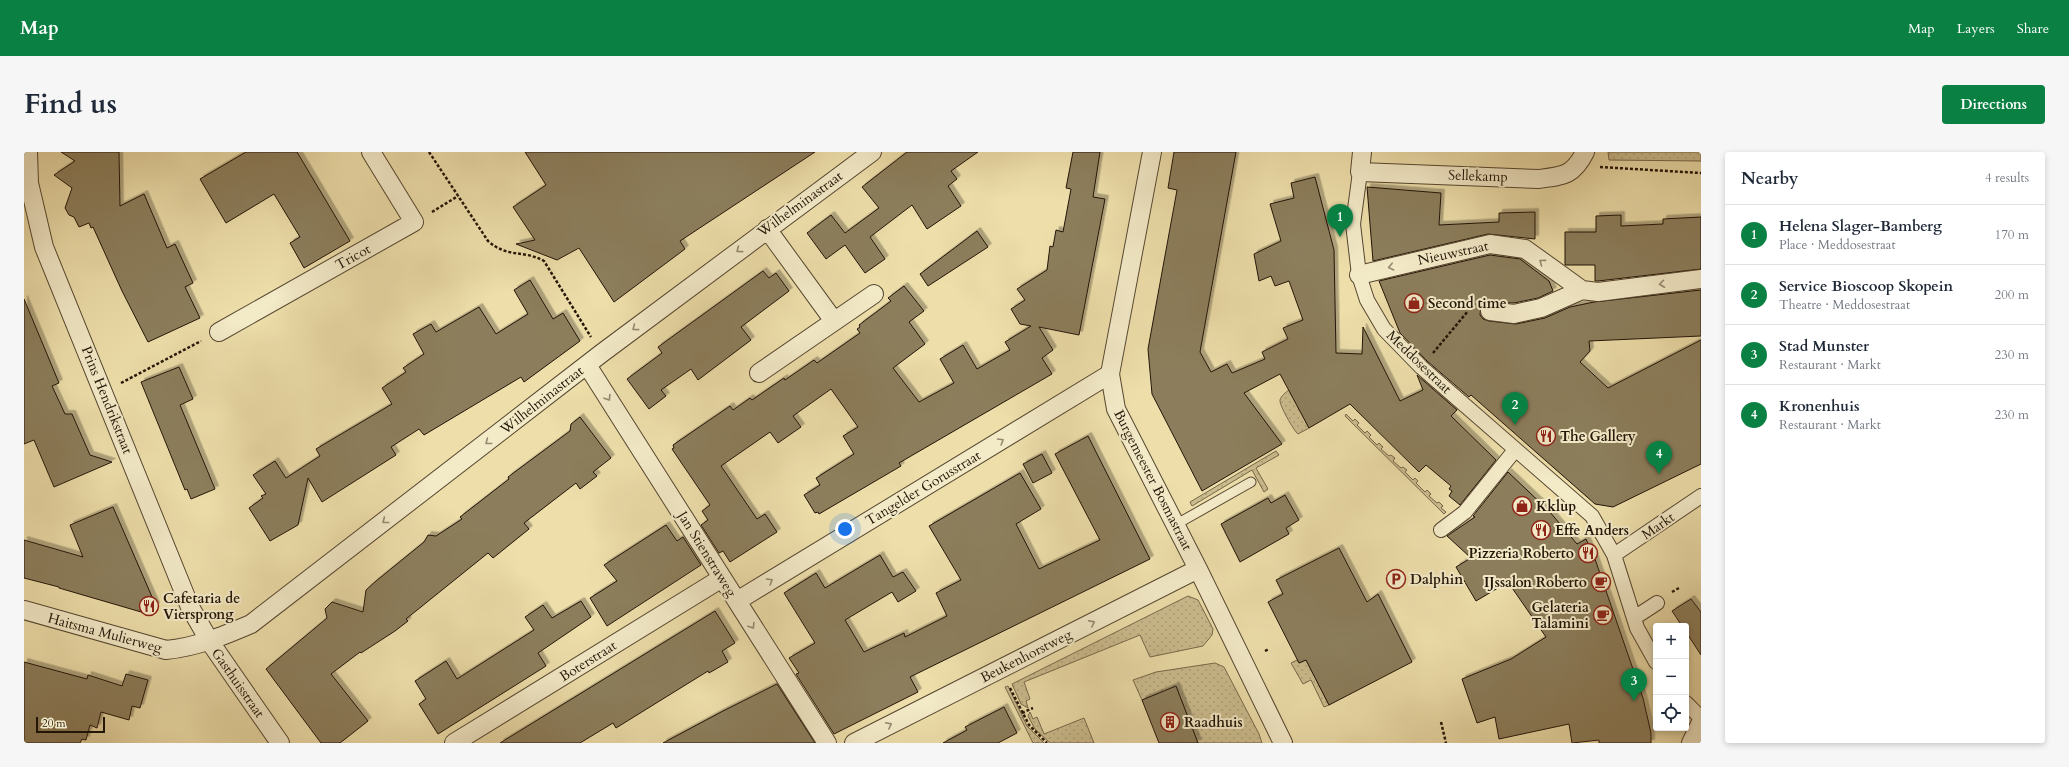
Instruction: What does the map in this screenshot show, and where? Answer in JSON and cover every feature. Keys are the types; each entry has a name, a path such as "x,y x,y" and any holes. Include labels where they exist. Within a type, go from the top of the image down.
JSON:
{"street":[{"name":"Prins Hendrikstraat","path":"28,152 28,182 44,247 190,607 210,642"},
{"path":"371,152 414,222"},
{"name":"Wilhelminastraat","path":"210,642 251,624 602,353 872,152"},
{"name":"Burgemeester Bosmastraat","path":"1152,152 1110,374 1116,409 1198,570 1283,743"},
{"name":"Meddosestraat","path":"1362,152 1353,224 1359,274 1367,300 1384,329 1421,367 1592,516 1614,555"},
{"name":"Sellekamp","path":"1360,172 1538,179 1565,176 1582,159"},
{"name":"Tricot","path":"219,332 414,222"},
{"path":"767,229 834,321"},
{"name":"Nieuwstraat","path":"1359,274 1490,244 1525,250 1582,290"},
{"path":"1490,312 1514,314 1541,308 1582,290 1598,292 1701,279"},
{"path":"759,373 874,294"},
{"name":"Jan Stienstraweg","path":"587,365 827,743"},
{"name":"Tangelder Gorusstraat","path":"737,601 1110,374"},
{"path":"1441,530 1465,512 1515,450"},
{"name":"Markt","path":"1614,555 1646,540 1699,501"},
{"path":"1614,555 1639,633 1654,659"},
{"name":"Beukenhorstweg","path":"854,743 1198,570"},
{"name":"Boterstraat","path":"454,743 722,578"},
{"path":"1634,618 1657,602"},
{"name":"Haitsma Mulierweg","path":"24,610 166,650 186,648 210,642"},
{"name":"Gasthuisstraat","path":"210,642 280,743"},
{"path":"1689,706 1701,718"},
{"path":"1691,743 1701,722"}],"lane":[{"path":"1175,525 1251,482"}],"path":[{"path":"429,152 488,241 499,250 515,254 532,254 544,260 602,353"},
{"path":"1582,159 1701,172"},
{"path":"414,222 458,196"},
{"path":"1421,367 1470,309 1490,312"},
{"path":"104,392 219,332"},
{"path":"1265,651 1269,649"},
{"path":"1001,668 1029,725 1047,743"},
{"path":"1022,713 1033,708"},
{"path":"1441,722 1446,743"}],"shaded area":[{"path":"1608,152 1701,152 1701,161 1609,160"},
{"path":"1289,390 1309,428 1298,434 1287,418 1280,403 1281,397"},
{"path":"1346,414 1353,421 1355,419 1359,423 1357,425 1365,433 1367,431 1371,435 1369,437 1377,445 1379,443 1383,447 1381,449 1389,456 1391,455 1395,458 1393,461 1401,468 1403,467 1407,470 1405,472 1413,480 1415,478 1418,481 1416,483 1425,492 1427,490 1431,494 1429,496 1443,506 1441,508 1446,512 1444,514 1345,416"},
{"path":"1276,451 1279,455 1256,468 1268,489 1264,492 1252,470 1192,506 1190,502"},
{"path":"1188,596 1198,600 1213,629 1212,635 1203,646 1150,657 1140,635 1024,682 1030,699 1026,701 1028,708 1021,704 1012,684"},
{"path":"1297,660 1299,663 1306,660 1329,705 1324,707 1311,680 1303,684 1291,663"},
{"path":"1215,663 1224,667 1259,734 1262,743 1198,743 1176,687 1142,700 1133,680 1156,672"},
{"path":"1008,686 1027,726 1044,743 1033,743 1005,687"},
{"path":"1030,712 1033,719 1037,717 1044,734 1084,718 1094,743 1050,743 1035,729 1028,716"}],"building":[{"path":"61,152 119,152 120,206 144,194 167,248 175,244 193,283 185,287 200,318 148,342 122,291 93,227 91,228 89,223 79,227 74,217 69,215 65,208 72,188 54,175 75,161"},
{"path":"246,152 297,152 350,241 304,268 290,243 300,237 274,194 226,223 200,179"},
{"path":"525,152 815,152 680,241 685,249 614,302 579,248 557,260 516,244 535,240 513,207 546,185"},
{"path":"907,152 978,152 951,171 957,179 948,186 961,206 927,229 912,205 870,237 885,259 865,273 845,245 826,259 807,233 831,215 845,233 879,208 862,187"},
{"path":"1073,152 1100,152 1093,197 1105,199 1079,335 1039,327 1053,350 1042,358 1052,374 899,463 901,466 819,514 818,512 815,513 804,495 820,485 816,478 854,454 843,436 858,427 831,389 793,416 801,427 778,443 770,432 721,466 757,519 765,514 777,532 730,562 723,551 719,553 701,525 708,520 702,511 710,505 672,449 674,448 673,445 730,406 733,410 750,398 752,400 784,378 785,380 814,360 817,363 860,333 857,329 860,327 859,325 891,301 888,298 904,286 924,311 909,322 925,344 893,368 919,402 954,383 940,359 963,345 977,369 1010,350 1005,342 1031,326 1020,324 1011,309 1025,300 1017,289 1047,270 1050,246 1053,247 1056,230 1063,232 1071,189 1066,188"},
{"path":"1174,152 1236,152 1200,352 1211,372 1227,364 1232,373 1265,359 1262,352 1288,339 1283,328 1303,320 1289,281 1275,286 1271,276 1259,281 1254,254 1281,241 1270,204 1294,198 1291,183 1315,177 1334,250 1336,353 1362,354 1363,327 1400,401 1423,390 1417,375 1457,410 1451,416 1496,460 1460,505 1449,496 1452,491 1449,489 1451,486 1426,465 1419,472 1350,404 1309,428 1280,374 1244,393 1282,444 1202,491 1152,394 1148,349 1177,190 1168,188"},
{"path":"1367,187 1441,193 1439,225 1499,222 1499,213 1535,212 1535,239 1488,234 1373,261"},
{"path":"1621,215 1621,226 1663,224 1663,219 1701,217 1701,269 1595,281 1595,265 1565,265 1565,232 1596,232 1596,216"},
{"path":"977,231 988,247 928,286 920,274"},
{"path":"1490,255 1520,259 1549,281 1553,291 1538,298 1514,303 1486,302 1481,305 1480,315 1483,319 1489,321 1516,324 1545,318 1570,307 1594,302 1701,290 1701,336 1589,341 1590,351 1580,362 1608,388 1701,340 1701,464 1613,507 1595,504 1471,395 1469,397 1427,361 1400,333 1379,281"},
{"path":"763,271 769,278 776,273 789,291 741,327 751,340 698,380 691,369 661,390 666,396 649,409 627,379 662,353 658,347"},
{"path":"530,280 553,319 563,313 580,341 524,382 521,377 424,435 419,429 391,447 396,455 322,502 308,478 298,525 270,541 249,508 263,498 261,496 266,494 253,475 275,461 286,478 320,456 316,449 392,404 382,388 406,372 403,368 424,354 413,334 431,324 436,332 479,307 496,334 528,314 514,290"},
{"path":"24,299 59,383 52,386 65,414 72,414 90,455 112,462 54,487 34,440 24,444"},
{"path":"179,367 193,399 180,405 215,489 191,499 187,489 185,490 141,382"},
{"path":"580,417 611,458 593,472 597,476 580,489 576,483 524,523 529,529 493,558 488,553 406,619 408,621 361,653 360,652 331,674 368,721 340,743 321,743 266,669 327,618 325,609 332,602 363,612 366,590 376,581 424,542 428,535 436,536 462,519 460,517 509,479 508,477 570,431 571,424"},
{"path":"1088,436 1150,559 910,677 918,692 834,734 796,674 799,673 789,658 815,643 784,593 816,573 825,588 880,555 893,577 903,572 916,591 898,602 892,592 845,620 864,652 904,633 905,637 947,616 936,593 961,580 929,526 1020,473 1041,509 1016,524 1039,569 1100,540 1055,454"},
{"path":"1042,454 1052,473 1033,483 1023,464"},
{"path":"1508,472 1549,511 1577,544 1586,539 1595,559 1643,698 1651,733 1651,743 1599,743 1599,740 1572,743 1569,724 1499,739 1495,717 1477,723 1462,679 1511,659 1546,637 1508,582 1476,601 1456,567 1471,558 1447,536 1475,517 1473,516"},
{"path":"1285,495 1299,520 1286,528 1289,534 1240,562 1221,524 1268,498 1271,503"},
{"path":"113,507 156,606 148,614 24,578 24,540 83,557 70,525"},
{"path":"666,525 677,541 683,537 701,565 607,626 590,598 617,581 604,565"},
{"path":"1339,548 1367,602 1378,594 1412,662 1329,705 1306,660 1299,663 1268,602 1283,594 1276,580"},
{"path":"1691,599 1701,612 1701,655 1689,637 1689,623 1680,623 1672,611"},
{"path":"581,601 591,617 538,653 546,666 438,734 419,704 426,699 415,681 446,661 457,679 534,630 525,617 543,605 552,618"},
{"path":"715,611 735,643 722,651 728,662 709,673 708,671 616,728 613,723 580,743 500,743"},
{"path":"24,662 87,679 88,675 122,686 126,674 148,680 140,708 132,706 129,720 101,712 97,728 90,725 86,740 82,739 80,743 24,743"},
{"path":"777,684 815,743 663,743 723,711"},
{"name":"Raadhuis","path":"1176,686 1198,743 1159,743 1142,700"},
{"path":"1004,707 1017,733 998,743 943,743 967,730 965,727"}],"place":[{"name":"Helena Slager-Bamberg","path":"1340,237"},
{"name":"Second time","path":"1414,303"},
{"name":"Service Bioscoop Skopein","path":"1515,425"},
{"name":"The Gallery","path":"1546,436"},
{"name":"Kronenhuis","path":"1659,474"},
{"name":"Kklup","path":"1522,506"},
{"name":"Effe Anders","path":"1541,530"},
{"name":"Pizzeria Roberto","path":"1588,553"},
{"name":"Dalphin","path":"1396,579"},
{"name":"IJssalon Roberto","path":"1601,582"},
{"name":"Cafetaria de Viersprong","path":"149,606"},
{"name":"Gelateria Talamini","path":"1603,615"},
{"name":"Stad Munster","path":"1634,701"},
{"name":"Raadhuis","path":"1170,722"}]}
